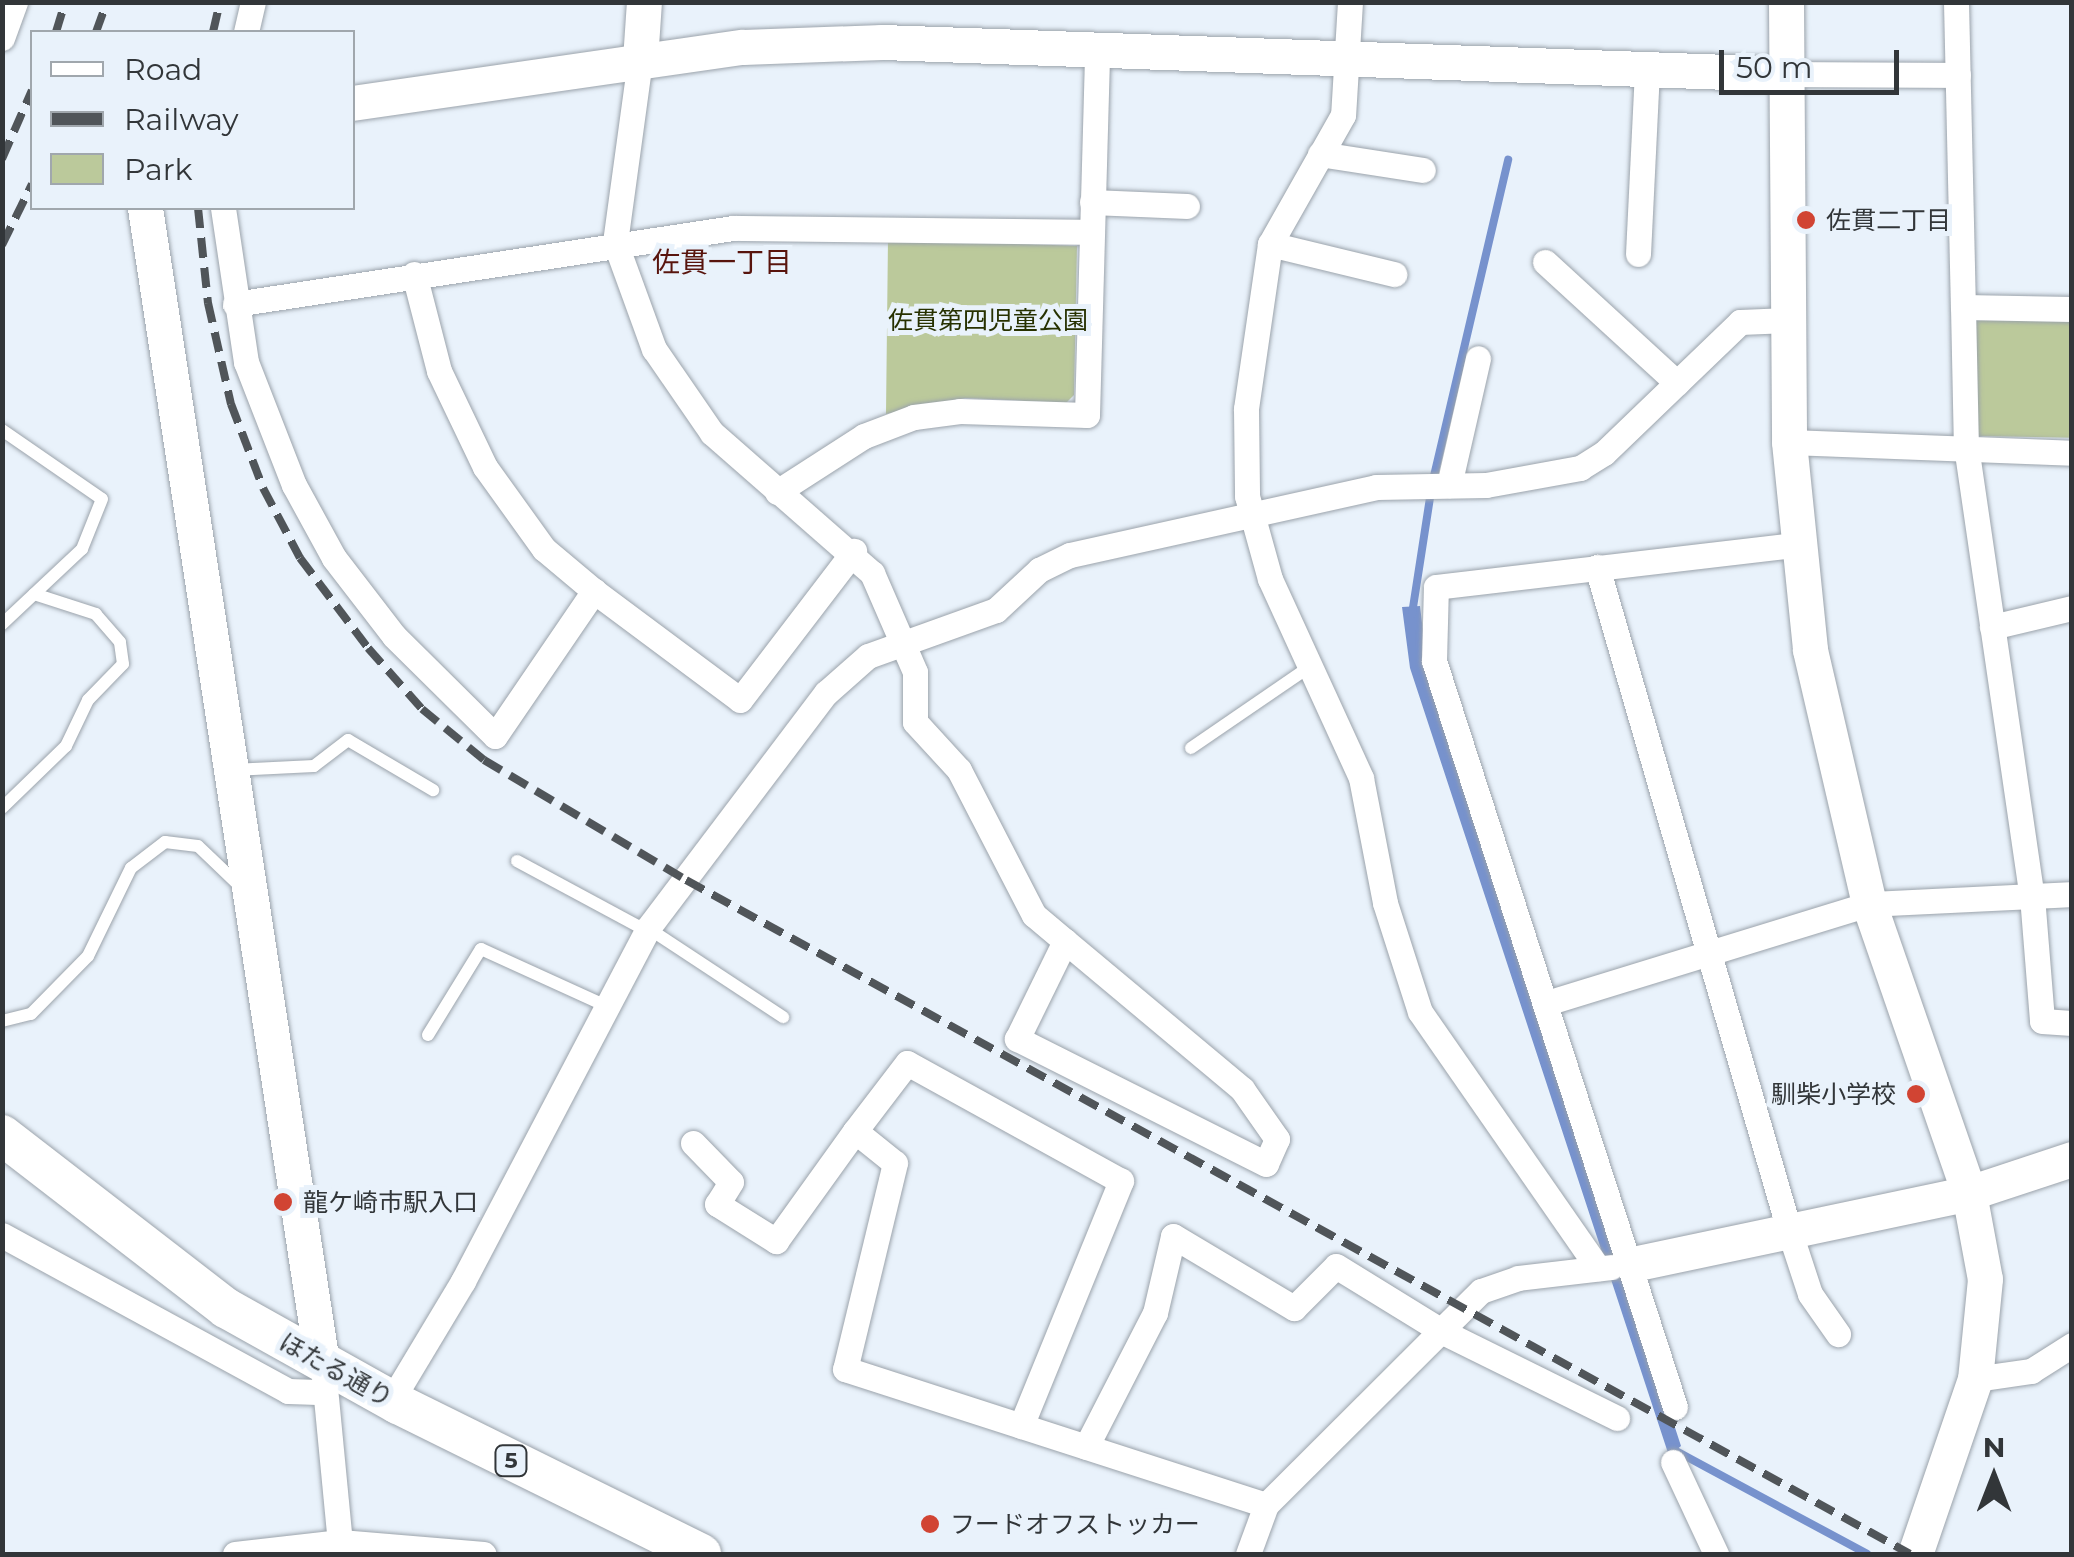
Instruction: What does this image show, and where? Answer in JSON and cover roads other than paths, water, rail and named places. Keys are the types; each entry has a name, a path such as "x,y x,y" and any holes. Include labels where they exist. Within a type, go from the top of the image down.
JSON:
{"main road":[{"name":"ほたる通り","path":"2,1135 194,1287 324,1378 391,1401 701,1554"}],"street":[{"path":"2,38 16,2"},
{"path":"246,30 253,2"},
{"path":"644,2 616,242 654,350 682,398 777,492 854,551 872,573 898,642 915,672 915,722 959,770 1034,915 1242,1089 1277,1139 1266,1164 1017,1039 1065,941"},
{"path":"1350,2 1344,115 1270,244 1246,409 1244,474 1252,517 1270,579 1361,778 1385,903 1420,1012 1620,1266"},
{"path":"1786,2 1789,442 1796,544 1826,738 1869,904 1969,1193 1985,1278 1975,1379 1914,1554"},
{"path":"1956,2 1966,446 2032,896 2042,1021 2072,1023"},
{"path":"355,103 640,60 828,43 1097,47 1786,74 1958,75"},
{"path":"777,492 851,443 914,417 960,411 1087,415 1097,47"},
{"path":"1638,254 1647,68"},
{"path":"1320,154 1423,170"},
{"path":"1092,202 1187,206"},
{"path":"145,210 324,1378 340,1542"},
{"path":"223,210 235,304 265,422 334,558 394,636 496,736 594,590"},
{"path":"235,304 616,242 794,224 1092,232"},
{"path":"1270,244 1394,274"},
{"path":"1545,262 1677,383"},
{"path":"414,274 438,371 485,467 544,548 740,700 854,551"},
{"path":"1963,307 2072,309"},
{"path":"391,1401 462,1281 648,929 826,692 868,656 898,642 996,610 1039,570 1070,555 1376,487 1524,482 1580,468 1604,454 1740,322 1788,320"},
{"path":"1449,486 1478,358"},
{"path":"1789,442 1966,446 2072,454"},
{"path":"1675,1407 1620,1266 1550,1002 1434,660 1436,587 1796,544"},
{"path":"1597,567 1789,1230 1810,1294 1838,1334"},
{"path":"1992,626 2072,608"},
{"path":"1550,1002 1869,904 2072,894"},
{"path":"694,1144 731,1182 716,1204 776,1242 908,1063 1121,1181 1020,1426"},
{"path":"855,1131 895,1164 845,1369 1266,1505"},
{"path":"1248,1554 1266,1505 1490,1286 1620,1266 1969,1193 2072,1159"},
{"path":"2,1235 288,1391 324,1378"},
{"path":"1086,1447 1155,1313 1173,1236 1294,1308 1336,1266 1445,1332 1617,1418"},
{"path":"1975,1379 2031,1371 2072,1345"},
{"path":"1673,1462 1716,1554"},
{"path":"250,1554 340,1542 484,1554"}],"lane":[{"path":"2,430 102,500 82,549 2,624"},
{"path":"2,808 66,746 88,700 124,664 120,642 96,614 34,594"},
{"path":"1191,748 1312,665"},
{"path":"231,770 314,766 348,740 433,790"},
{"path":"2,1021 31,1014 88,956 131,868 165,842 198,846 250,896"},
{"path":"516,861 648,929 782,1017"},
{"path":"428,1035 482,949 606,1006"}],"water":[{"path":"1420,606 1427,665 1681,1446 1669,1456 1410,668 1402,607"}],"waterway":[{"path":"1434,476 1508,160"},
{"path":"1412,614 1431,491"},
{"path":"1676,1451 1867,1554"}],"railway":[{"path":"57,30 65,2"},
{"path":"97,30 107,2"},
{"path":"213,30 220,2"},
{"path":"2,159 30,95"},
{"path":"2,245 30,188"},
{"path":"198,210 208,303 231,404 263,488 300,558 368,648 422,709 484,760 686,880 1910,1554"}],"place":[{"name":"佐貫二丁目","path":"1806,220"},
{"name":"馴柴小学校","path":"1916,1094"},
{"name":"龍ケ崎市駅入口","path":"283,1202"},
{"name":"フードオフストッカー","path":"930,1524"}],"district":[{"name":"佐貫一丁目","path":"722,262"}],"park label":[{"name":"佐貫第四児童公園","path":"988,320"}]}
